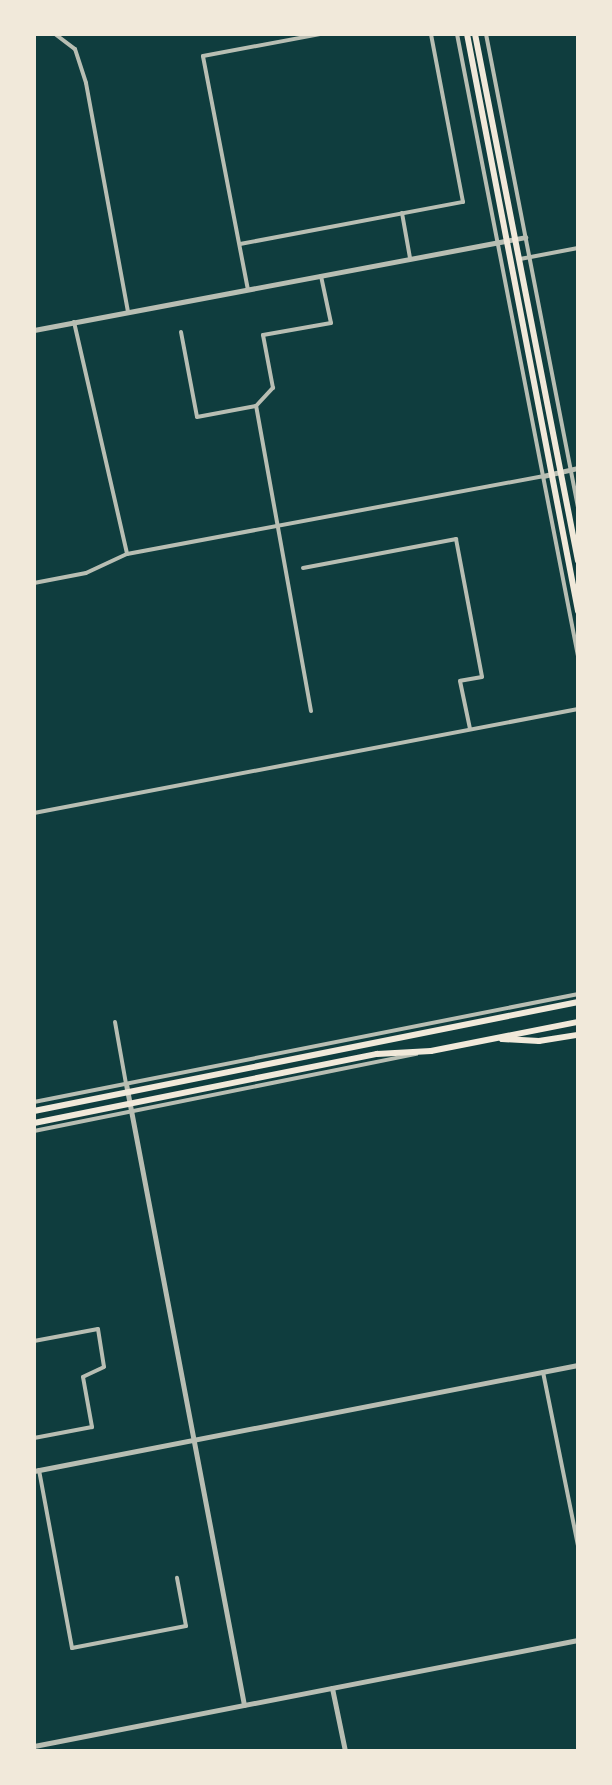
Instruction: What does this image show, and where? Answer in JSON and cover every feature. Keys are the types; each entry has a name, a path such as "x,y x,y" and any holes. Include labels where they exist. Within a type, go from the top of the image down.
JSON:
{"main road":[{"path":"467,34 578,611"},
{"path":"475,34 578,561"},
{"path":"34,1111 578,1002"},
{"path":"34,1123 130,1108 377,1054 431,1051 578,1022"},
{"path":"495,1038 539,1041 578,1035"}],"street":[{"path":"55,34 75,49 86,83 128,312"},
{"path":"248,290 203,56 320,34"},
{"path":"240,244 463,202 431,34"},
{"path":"457,34 578,656"},
{"path":"486,34 578,508"},
{"path":"402,213 411,259"},
{"path":"34,330 525,237"},
{"path":"520,259 578,248"},
{"path":"181,332 197,417 256,406 273,388 263,335 331,323 321,276"},
{"path":"74,322 127,554"},
{"path":"256,406 311,711"},
{"path":"34,583 86,573 127,554 578,468"},
{"path":"303,568 456,539 482,677 460,681 470,729"},
{"path":"34,813 578,709"},
{"path":"34,1102 578,994"},
{"path":"115,1022 244,1705"},
{"path":"34,1131 130,1108"},
{"path":"34,1341 98,1329 104,1367 83,1377 92,1427 34,1438"},
{"path":"177,1578 186,1626 72,1648 36,1470 578,1365"},
{"path":"543,1372 578,1545"},
{"path":"34,1746 578,1640"},
{"path":"332,1688 345,1751"}]}
